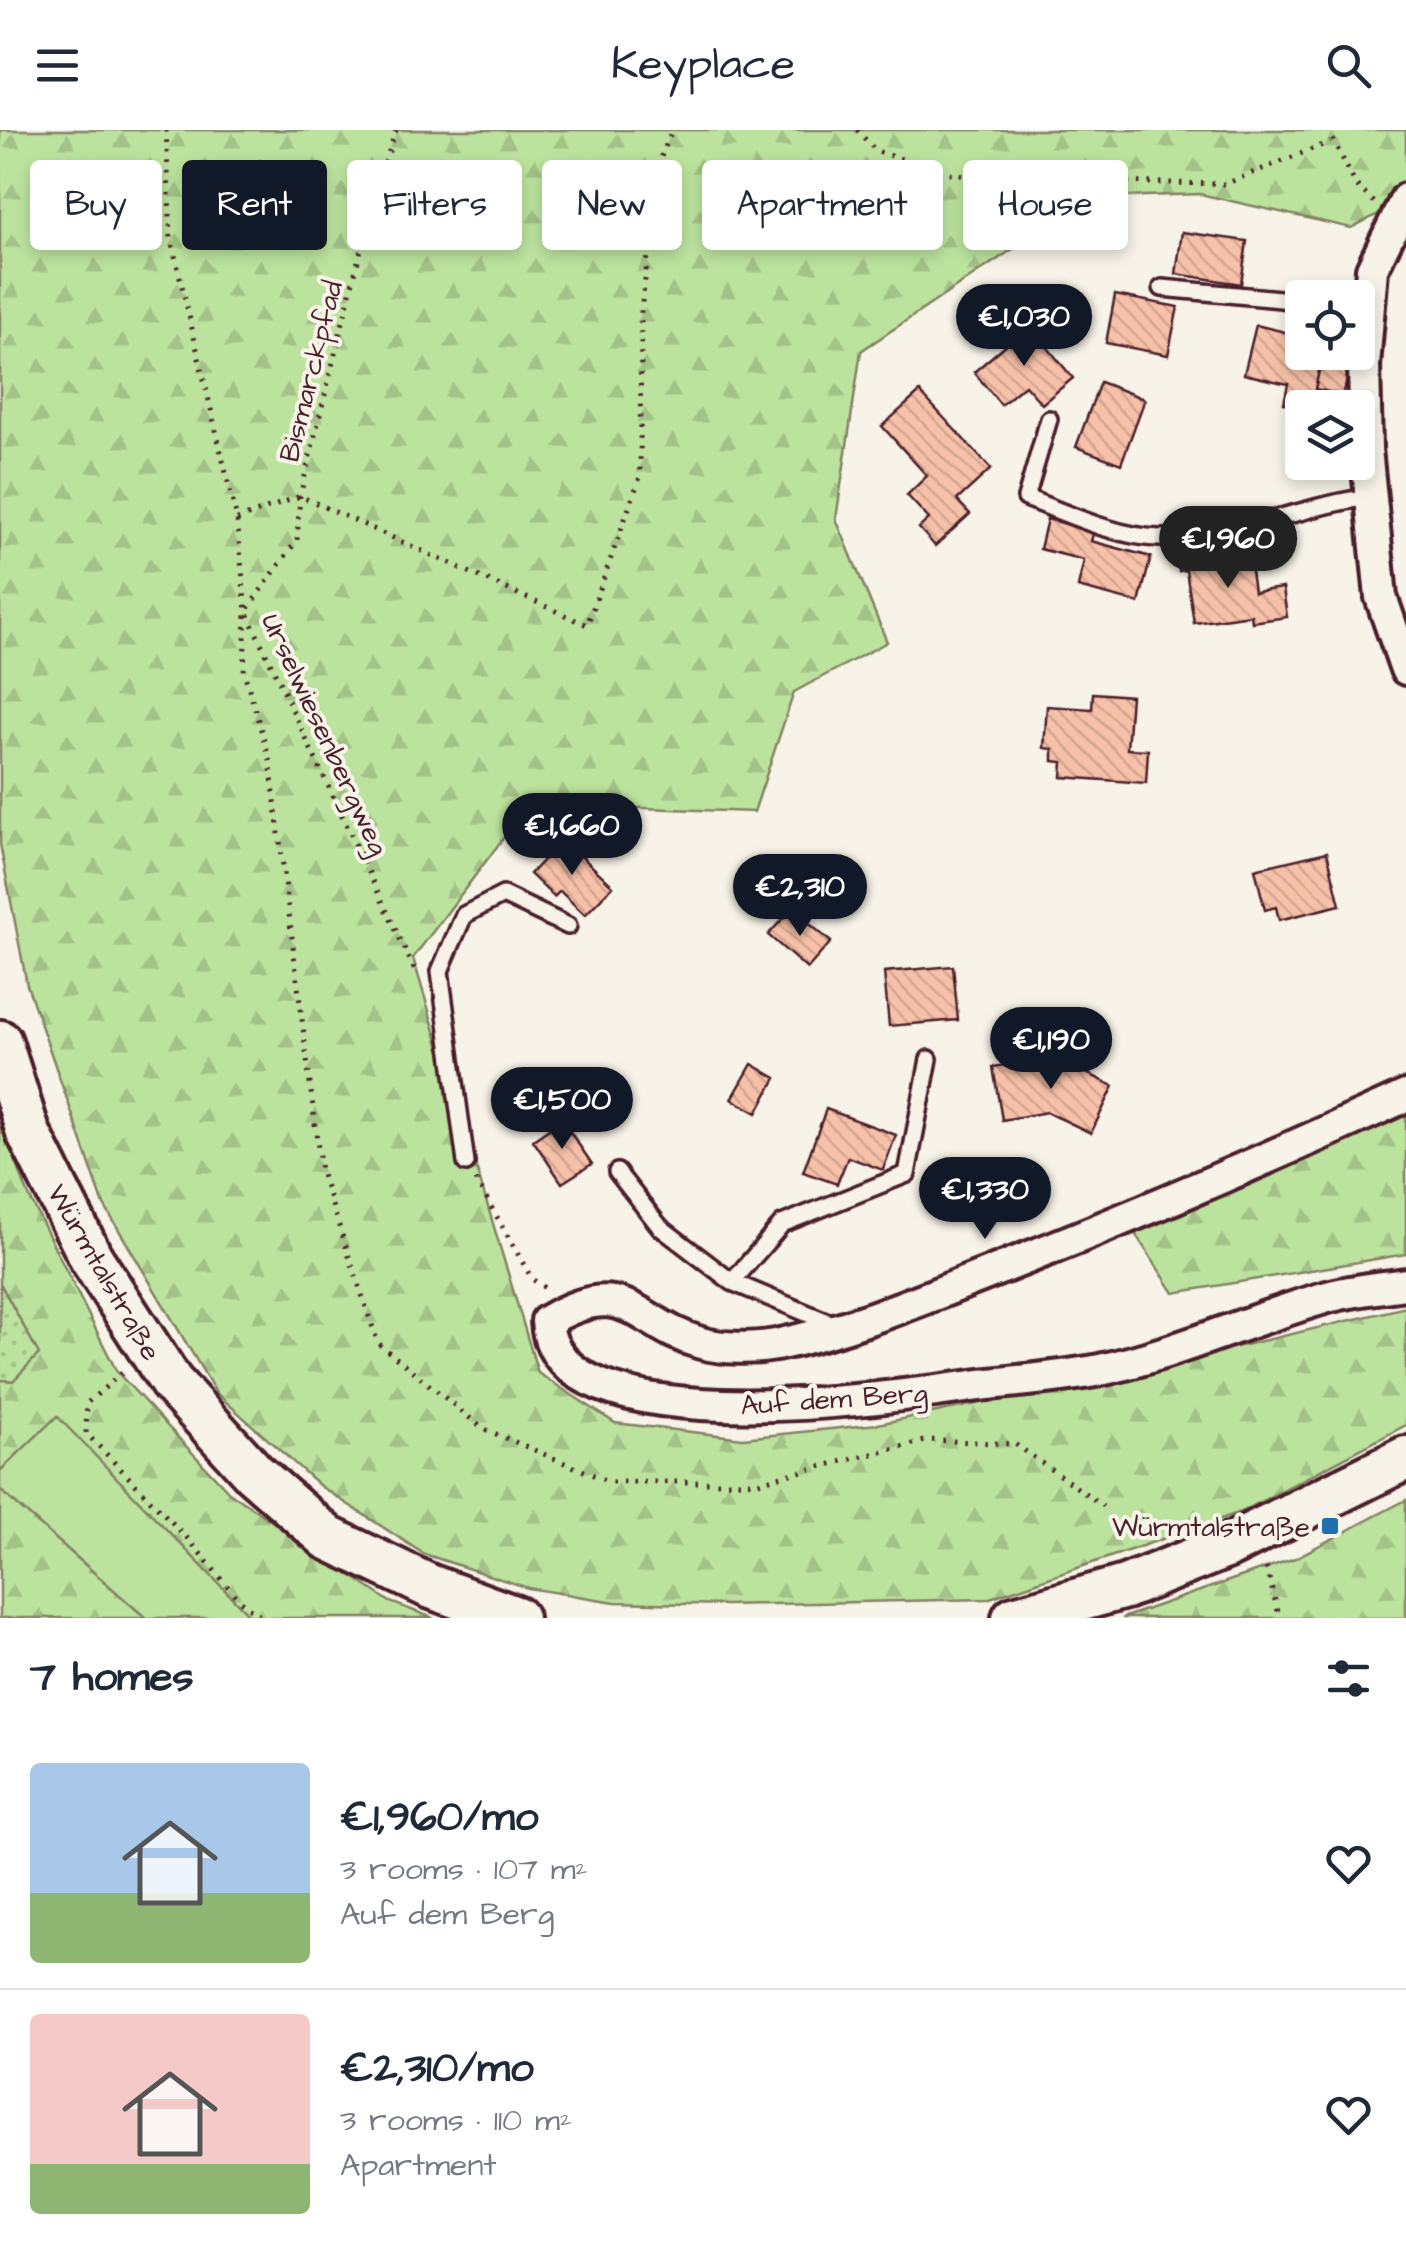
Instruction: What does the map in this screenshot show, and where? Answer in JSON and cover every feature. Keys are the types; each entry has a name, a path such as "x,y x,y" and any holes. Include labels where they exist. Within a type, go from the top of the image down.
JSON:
{"main road":[{"name":"Würmtalstraße","path":"0,1042 28,1132 91,1258 147,1351 254,1473 328,1538 429,1586 516,1618"},
{"path":"1014,1618 1125,1587 1256,1532 1406,1458"}],"street":[{"path":"1369,280 1399,210"},
{"path":"1364,370 1366,449 1380,596 1406,670"},
{"name":"Auf dem Berg","path":"1406,1096 1145,1212 839,1327 772,1346 740,1347 700,1342 616,1301 570,1308 548,1321 548,1340 561,1360 598,1381 638,1395 750,1408 861,1400 1101,1370 1329,1296 1406,1284"}],"lane":[{"path":"1162,288 1285,299"},
{"path":"1049,419 1026,498 1085,520 1158,538 1240,528 1372,497"},
{"path":"466,1162 440,971 464,915 503,894 568,926"},
{"path":"732,1282 782,1224 907,1174 928,1059"},
{"path":"617,1172 660,1227 732,1282 839,1327"}],"path":[{"name":"Urselwiesenbergweg","path":"166,130 171,239 237,520 246,610 412,958 416,976"},
{"name":"Bismarckpfad","path":"246,610 297,540 300,496 374,196 396,130"},
{"path":"237,520 300,496 587,625 640,476 641,310 661,157 672,130"},
{"path":"857,130 876,151 950,174 1055,181 1225,184 1330,142"},
{"path":"1328,130 1330,142 1356,184 1399,210"},
{"path":"246,610 244,672 270,761 322,1172 378,1344 482,1428 610,1482 758,1482 929,1440 1015,1444 1104,1506"},
{"path":"466,1162 532,1279 570,1308"},
{"path":"147,1351 87,1403 86,1432 238,1599 262,1618"},
{"path":"1256,1532 1280,1618"}],"green space":[{"path":"0,130 1406,130 1406,200 1351,228 1200,194 1128,197 1128,160 963,160 963,250 1012,250 861,351 836,519 887,642 794,692 754,812 529,804 413,958 538,1373 615,1423 743,1438 878,1424 1122,1374 1406,1307 1406,1425 1241,1512 987,1599 725,1605 615,1602 528,1588 424,1554 320,1486 216,1393 104,1205 27,985 0,844"},
{"path":"1406,1092 1406,1254 1174,1293 1119,1209"},
{"path":"0,1118 28,1194 117,1372 229,1492 390,1602 433,1618 244,1618 248,1614 57,1417 0,1471 0,1380 13,1381 39,1354 0,1283"},
{"path":"0,1283 39,1354 13,1381 0,1380"},
{"path":"57,1416 248,1614 244,1618 146,1618 0,1490 0,1471"},
{"path":"0,1490 146,1618 0,1618"},
{"path":"1406,1500 1406,1618 1122,1618 1295,1558"}],"building":[{"path":"1182,232 1247,241 1241,284 1176,274"},
{"path":"1115,295 1178,307 1168,355 1106,343"},
{"path":"1029,325 1073,378 1042,404 1025,385 1001,405 974,372"},
{"path":"1256,325 1285,332 1285,370 1319,370 1315,390 1287,390 1288,384 1244,374"},
{"path":"1319,370 1349,370 1344,390 1315,389"},
{"path":"1100,382 1145,399 1121,464 1076,447"},
{"path":"920,392 991,469 957,500 970,514 935,546 919,528 929,519 907,495 927,476 882,426"},
{"path":"1047,519 1094,531 1091,541 1151,557 1139,603 1078,587 1084,560 1040,549"},
{"path":"1202,552 1204,563 1249,557 1254,592 1283,588 1287,617 1252,622 1251,615 1194,623 1186,570 1179,571 1176,555"},
{"path":"1093,693 1131,696 1127,749 1148,750 1146,783 1062,777 1063,762 1053,761 1053,749 1044,748 1047,706 1092,709"},
{"path":"563,839 613,886 585,915 560,891 554,897 530,874"},
{"path":"1327,852 1340,905 1279,920 1276,907 1265,910 1255,869"},
{"path":"792,909 831,942 807,969 768,935"},
{"path":"953,966 958,1020 889,1026 884,972"},
{"path":"1053,1057 1114,1086 1091,1133 1047,1112 1002,1120 993,1067"},
{"path":"752,1064 776,1078 757,1113 732,1099"},
{"path":"826,1109 896,1135 883,1170 848,1157 837,1184 803,1172"},
{"path":"562,1120 592,1164 562,1183 533,1140"}],"place":[{"name":"Würmtalstraße","path":"1330,1526"}]}
